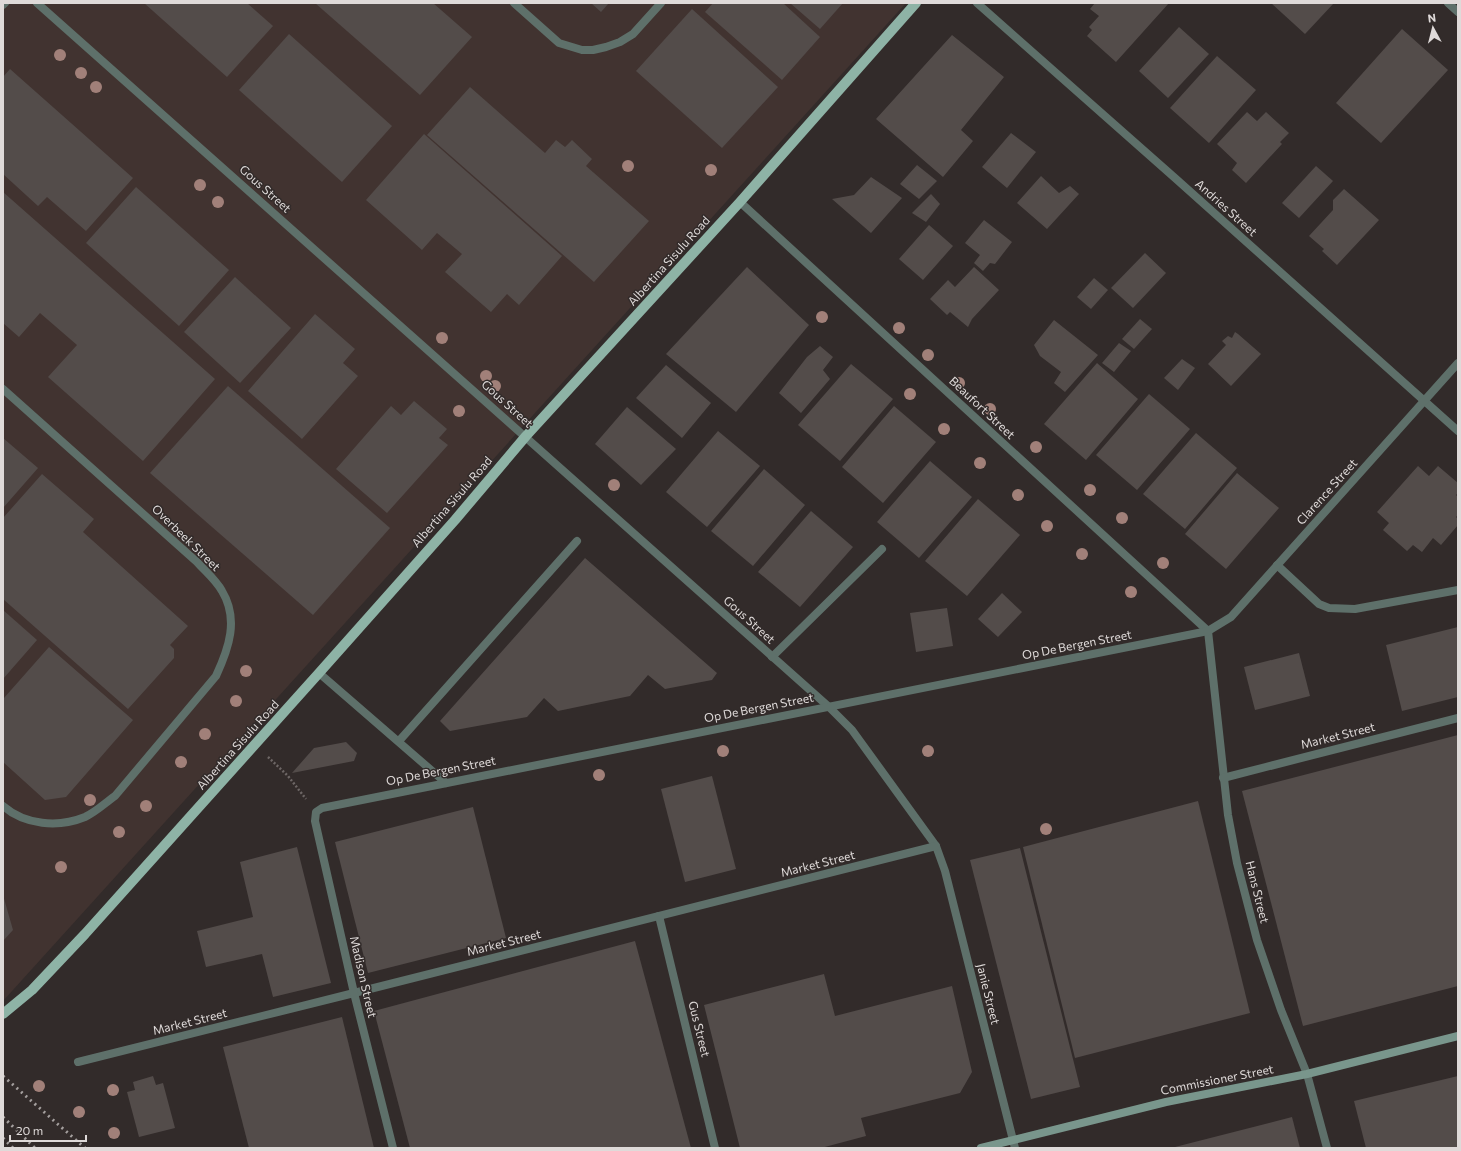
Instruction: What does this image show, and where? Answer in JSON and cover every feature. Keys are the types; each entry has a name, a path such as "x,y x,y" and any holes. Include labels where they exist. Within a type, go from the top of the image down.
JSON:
{"main road":[{"name":"Albertina Sisulu Road","path":"3,1014 32,990 85,934 455,520 526,436 740,202 916,3"},
{"name":"Commissioner Street","path":"981,1148 1014,1144 1166,1102 1307,1074 1458,1036"}],"street":[{"name":"Gous Street","path":"37,3 526,436 829,707 852,730 936,846"},
{"path":"514,3 559,43 582,50 593,50 620,42 633,34 661,3"},
{"name":"Andries Street","path":"977,3 1458,431"},
{"path":"1448,3 1458,12"},
{"name":"Beaufort Street","path":"740,202 1208,631"},
{"name":"Clarence Street","path":"1208,631 1231,617 1458,363"},
{"name":"Overbeek Street","path":"3,389 197,562 221,590 229,606 231,624 230,642 226,655 216,676 115,796 96,811 85,817 60,823 40,823 25,820 5,808"},
{"path":"399,741 577,541"},
{"path":"772,657 882,549"},
{"path":"1277,566 1319,604 1329,608 1355,609 1458,590"},
{"name":"Op De Bergen Street","path":"316,812 322,808 1208,631"},
{"name":"Hans Street","path":"1208,631 1223,778 1237,863 1257,940 1281,1010 1307,1074 1328,1148"},
{"path":"319,673 446,783"},
{"name":"Market Street","path":"1223,778 1458,718"},
{"name":"Madison Street","path":"316,812 314,821 354,994 393,1148"},
{"name":"Market Street","path":"78,1062 354,994 936,846"},
{"name":"Janie Street","path":"936,846 945,871 1014,1144"},
{"name":"Gus Street","path":"659,916 715,1148"}],"path":[{"path":"255,745 288,776 316,812"}],"shaded area":[{"path":"3,3 906,3 3,1001"}],"building":[{"path":"144,3 247,3 273,26 227,77"},
{"path":"315,3 433,3 472,37 420,95"},
{"path":"591,3 609,3 601,12"},
{"path":"713,3 783,3 820,37 782,80 705,12"},
{"path":"790,3 843,3 820,29"},
{"path":"1095,3 1169,3 1116,62 1087,36 1092,30 1089,27 1099,16 1090,9"},
{"path":"1271,3 1334,3 1305,34"},
{"path":"692,9 778,87 722,148 636,71"},
{"path":"1179,27 1209,54 1168,98 1139,71"},
{"path":"1402,29 1448,70 1381,143 1336,103"},
{"path":"289,34 392,126 342,182 239,90"},
{"path":"952,35 1004,77 961,130 973,141 943,177 876,119"},
{"path":"1217,56 1256,90 1209,143 1170,108"},
{"path":"10,69 133,178 86,231 47,197 38,206 3,174 3,77"},
{"path":"470,87 545,153 556,140 565,147 572,140 592,159 586,166 649,221 594,282 427,135"},
{"path":"1247,112 1257,121 1266,112 1289,133 1280,142 1282,144 1246,183 1232,170 1237,163 1217,144"},
{"path":"1011,133 1036,152 1007,188 982,167"},
{"path":"424,134 562,256 519,305 507,294 491,312 445,272 462,254 437,233 422,250 366,200"},
{"path":"917,165 937,181 919,199 900,184"},
{"path":"1316,166 1333,181 1299,218 1282,203"},
{"path":"1041,176 1059,193 1070,186 1079,194 1047,229 1017,203"},
{"path":"871,177 902,198 871,233 832,199 854,195"},
{"path":"136,187 229,270 179,326 86,243"},
{"path":"1344,189 1379,220 1337,265 1322,251 1324,249 1309,236 1333,210 1333,200"},
{"path":"3,192 215,379 143,461 48,377 77,345 40,313 19,337 3,323"},
{"path":"931,194 940,204 926,222 912,213"},
{"path":"984,220 1012,242 995,264 990,263 983,271 974,263 980,255 965,243"},
{"path":"929,225 953,246 923,280 899,259"},
{"path":"1145,253 1166,273 1133,308 1111,288"},
{"path":"747,267 809,325 736,412 666,354"},
{"path":"974,267 999,290 972,319 968,327 950,312 947,315 930,299 948,280 955,287"},
{"path":"235,277 291,328 240,383 184,332"},
{"path":"1094,278 1108,290 1091,309 1077,297"},
{"path":"315,314 355,349 343,363 358,376 302,439 248,391"},
{"path":"1140,319 1152,329 1134,349 1122,339"},
{"path":"1054,320 1098,355 1065,392 1054,383 1061,372 1040,356 1034,345"},
{"path":"1235,332 1261,354 1231,386 1208,364 1226,345 1222,341 1228,336 1232,338"},
{"path":"1119,343 1131,351 1114,372 1102,363"},
{"path":"820,346 833,357 823,370 830,379 801,413 779,393 807,357"},
{"path":"1182,359 1195,368 1178,390 1164,378"},
{"path":"1097,363 1138,399 1086,460 1044,424"},
{"path":"851,364 893,399 840,461 798,425"},
{"path":"666,365 711,403 682,438 636,398"},
{"path":"228,386 390,528 313,615 150,473"},
{"path":"1149,394 1190,429 1137,490 1096,455"},
{"path":"414,401 447,429 439,438 448,445 387,513 336,469 391,406 401,415"},
{"path":"894,406 936,442 883,503 842,467"},
{"path":"627,407 676,449 641,485 595,444"},
{"path":"718,431 760,466 707,527 666,492"},
{"path":"1196,433 1237,468 1185,529 1143,494"},
{"path":"3,438 38,468 3,508"},
{"path":"930,461 972,497 919,558 877,522"},
{"path":"1418,466 1429,476 1438,466 1458,483 1458,493 1456,495 1458,497 1458,515 1456,517 1458,519 1458,525 1441,545 1433,538 1422,552 1413,545 1407,551 1383,530 1389,523 1377,512"},
{"path":"764,469 805,505 753,566 711,531"},
{"path":"1237,473 1279,508 1226,569 1185,534"},
{"path":"42,474 94,519 83,532 188,626 170,645 174,649 174,658 128,709 3,599 3,518"},
{"path":"978,499 1020,535 967,596 925,561"},
{"path":"811,511 853,547 800,607 758,572"},
{"path":"585,558 717,673 712,680 665,689 648,675 630,696 558,711 544,698 527,717 450,731 440,721"},
{"path":"1002,593 1022,612 998,637 978,619"},
{"path":"947,608 953,646 916,652 910,613"},
{"path":"3,610 37,640 3,679"},
{"path":"1458,627 1458,697 1402,711 1386,645"},
{"path":"49,647 133,720 66,797 45,800 3,762 3,697 4,698"},
{"path":"1299,653 1310,696 1255,710 1244,667"},
{"path":"1458,735 1458,986 1303,1026 1242,791"},
{"path":"346,742 357,753 354,761 292,773 314,748"},
{"path":"712,776 736,869 685,882 661,789"},
{"path":"1198,801 1250,1013 1075,1058 1023,847"},
{"path":"473,807 506,938 368,973 335,842"},
{"path":"297,847 331,983 273,997 262,954 206,967 197,931 253,917 240,862"},
{"path":"1020,848 1080,1087 1031,1099 970,860"},
{"path":"3,895 13,930 3,941"},
{"path":"635,941 691,1148 410,1148 374,1011"},
{"path":"824,974 835,1016 952,986 972,1072 960,1093 861,1118 866,1136 821,1148 740,1148 704,1005"},
{"path":"342,1017 374,1148 249,1148 223,1047"},
{"path":"153,1076 156,1085 163,1083 175,1128 139,1137 127,1092 135,1090 133,1082"},
{"path":"1458,1076 1458,1148 1366,1148 1354,1101"},
{"path":"1292,1117 1300,1148 1175,1148 1175,1147"}],"railway":[{"path":"3,1076 85,1148"},
{"path":"3,1117 35,1148"},
{"path":"3,1138 13,1148"}]}
